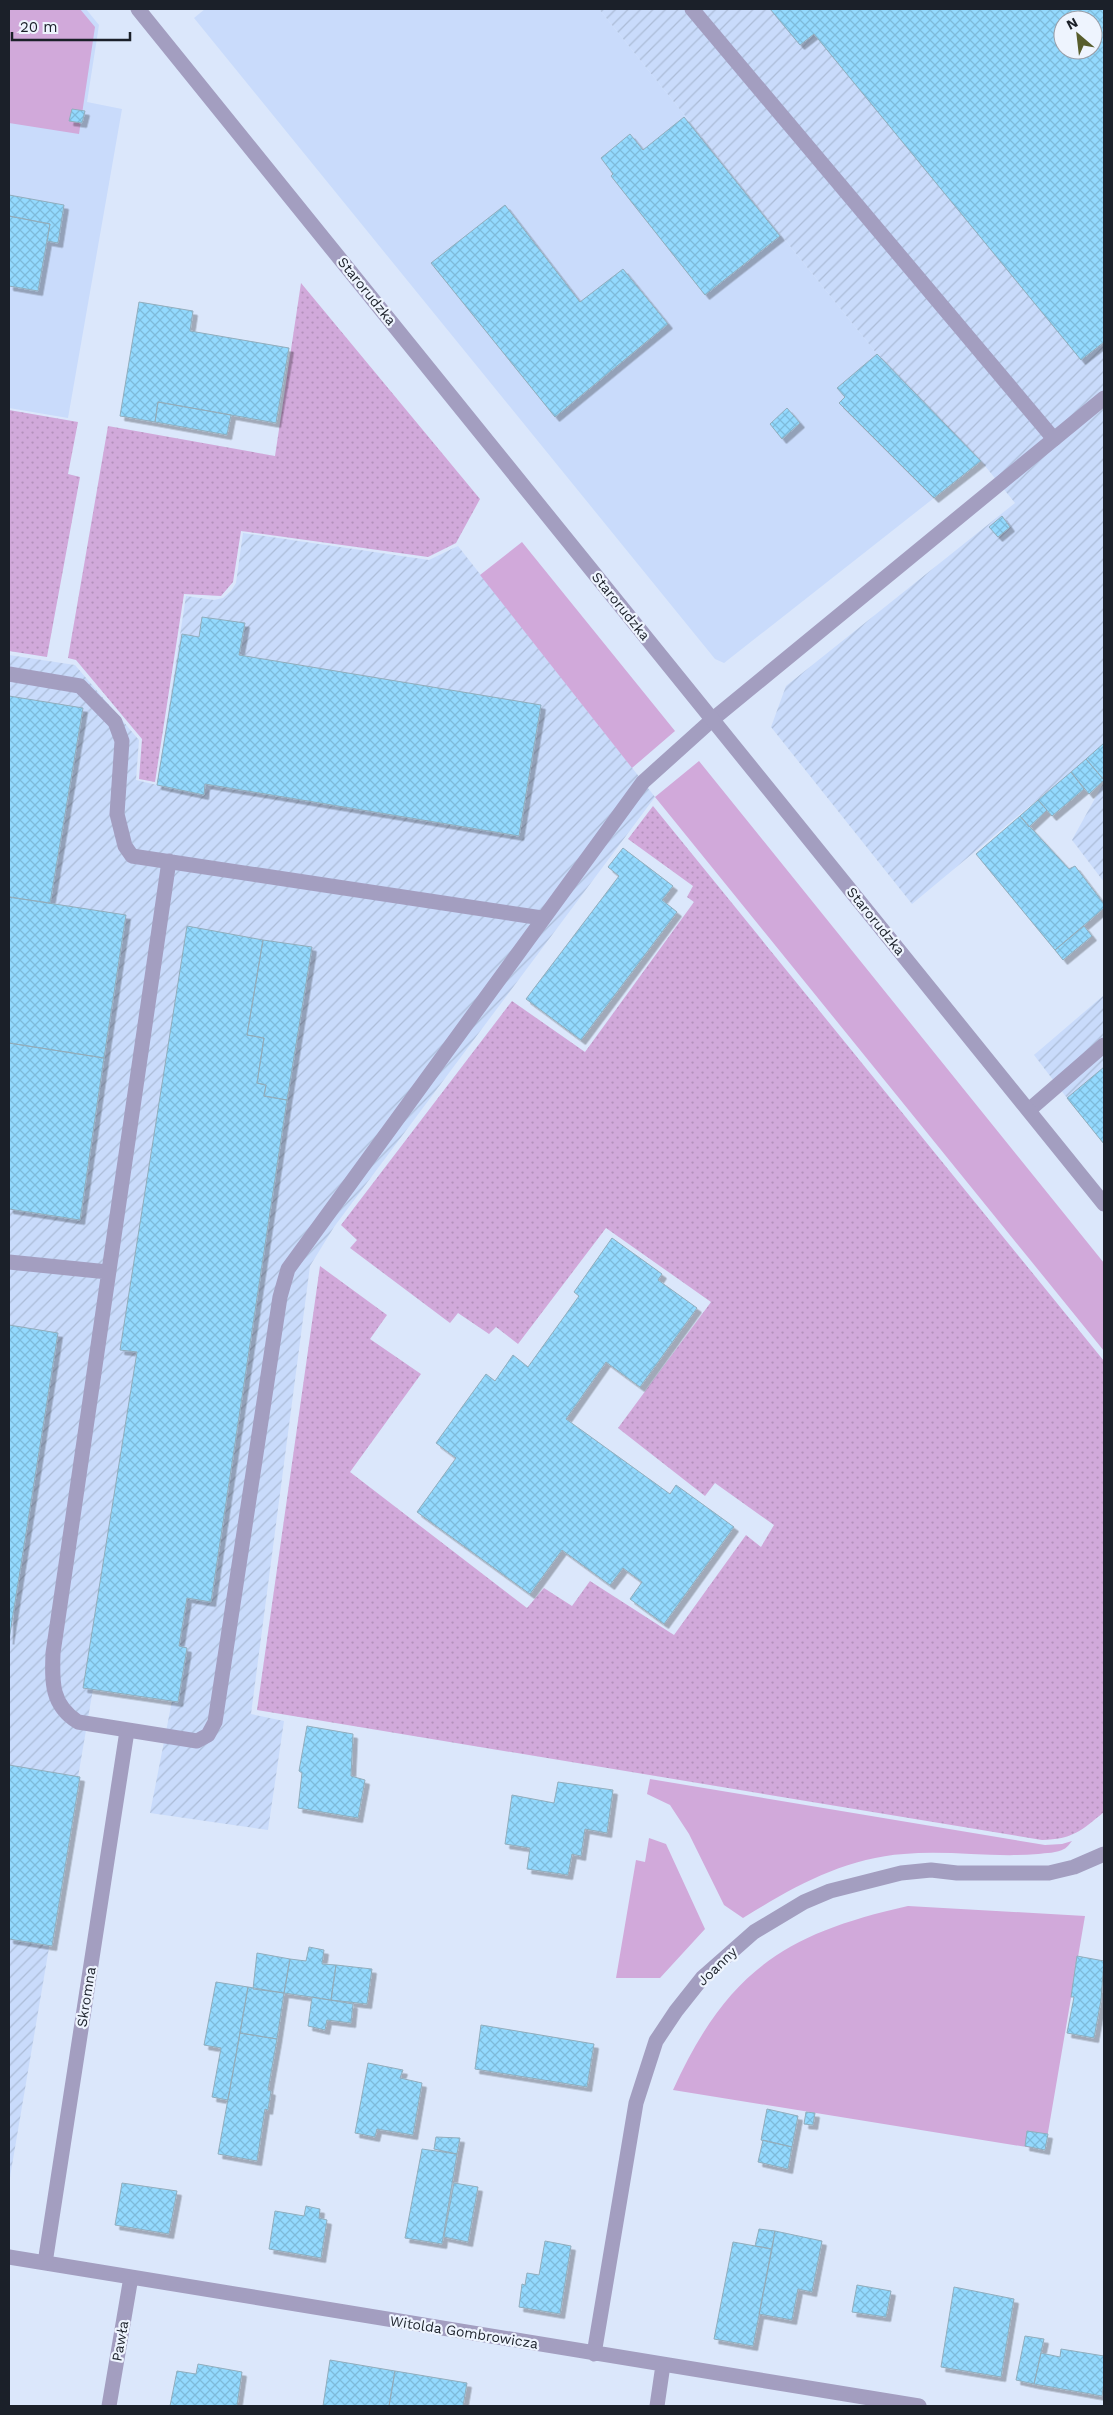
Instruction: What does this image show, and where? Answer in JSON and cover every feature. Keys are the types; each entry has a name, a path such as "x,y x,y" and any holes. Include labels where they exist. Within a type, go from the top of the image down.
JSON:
{"street":[{"name":"Starorudzka","path":"138,9 1104,1204"},
{"path":"692,9 1054,439"},
{"path":"169,861 108,1272 54,1653 52,1682 58,1703 68,1716 78,1722 197,1741 208,1735 215,1722 280,1297 288,1269 542,918 643,782 713,719 1104,398"},
{"path":"9,674 80,686 115,722 122,741 117,814 125,846 132,856 542,918"},
{"path":"1029,1110 1104,1045"},
{"path":"9,1262 108,1272"},
{"name":"Skromna","path":"45,2263 127,1731"},
{"name":"Joanny","path":"594,2354 636,2103 656,2041 676,2011 703,1977 754,1932 804,1902 830,1890 902,1873 931,1870 957,1873 1049,1873 1074,1867 1104,1854"},
{"name":"Witolda Gombrowicza","path":"9,2257 892,2404 919,2406"},
{"name":"Pawła","path":"109,2406 131,2277"},
{"path":"657,2406 663,2366"}],"shaded area":[{"path":"9,9 86,9 99,25 87,102 122,109 68,418 9,408"},
{"path":"9,9 80,9 95,27 79,134 9,123"},
{"path":"205,9 599,9 877,354 981,461 724,663 715,659 194,18"},
{"path":"599,9 1104,9 1104,780 1085,760 912,904 771,727 786,686 1015,503 981,461 877,354"},
{"path":"301,283 480,499 456,543 428,557 241,531 233,582 221,596 184,594 155,782 139,779 142,739 76,660 68,658 108,426 275,456"},
{"path":"9,410 78,422 68,474 80,477 47,657 9,651"},
{"path":"243,533 429,560 458,546 655,797 334,1227 310,1266 251,1714 284,1721 268,1830 150,1813 172,1701 93,1689 9,2183 9,655 75,665 139,740 136,780 157,785 186,596 214,600 223,598 231,591 236,583"},
{"path":"522,542 675,731 632,768 480,575"},
{"path":"699,761 1104,1263 1104,1351 655,797"},
{"path":"1104,782 1104,882 1072,840"},
{"path":"653,806 1104,1361 1104,1812 1082,1829 1069,1836 1042,1840 257,1710 320,1266 387,1315 370,1339 421,1374 350,1472 527,1608 544,1588 572,1606 590,1581 674,1635 746,1535 761,1547 774,1525 715,1483 705,1496 618,1428 711,1302 606,1228 518,1344 496,1327 489,1334 458,1313 450,1323 350,1248 357,1240 341,1225 512,1001 585,1052 694,902 687,897 693,886 628,839"},
{"path":"1104,995 1104,1067 1067,1098 1034,1055"},
{"path":"650,1779 1045,1845 1062,1844 1072,1841 1066,1848 1061,1850 1038,1854 921,1853 861,1861 800,1885 743,1918 724,1905 689,1834 670,1805 647,1794"},
{"path":"649,1838 666,1844 705,1929 660,1978 616,1978 636,1860 645,1862"},
{"path":"908,1906 1085,1916 1045,2150 673,2090 693,2049 715,2015 738,1987 764,1964 793,1945 826,1930 864,1917"}],"building":[{"path":"770,9 1104,9 1104,342 1081,360 814,34 800,45"},
{"path":"72,109 85,111 82,123 69,121"},
{"path":"684,117 780,236 705,295 611,176 613,174 601,158 630,134 643,150"},
{"path":"9,195 64,205 58,243 47,241 50,224 9,216"},
{"path":"505,205 580,302 623,269 668,324 555,417 431,263"},
{"path":"9,216 50,224 38,291 9,286"},
{"path":"139,302 193,311 190,331 289,348 276,423 158,402 155,422 120,416"},
{"path":"877,354 981,461 934,498 839,403 845,397 837,388"},
{"path":"158,402 231,415 227,435 155,422"},
{"path":"787,408 800,423 782,439 770,424"},
{"path":"1002,516 1010,527 998,537 989,527"},
{"path":"202,617 245,623 239,655 541,705 519,836 205,784 204,795 157,785 182,634 199,637"},
{"path":"9,696 83,708 50,903 9,897"},
{"path":"1104,743 1104,780 1086,759"},
{"path":"1086,759 1104,780 1089,794 1071,772"},
{"path":"1071,772 1084,789 1052,816 1038,800"},
{"path":"1038,800 1047,810 1029,827 1020,816"},
{"path":"1020,816 1069,869 1075,866 1104,904 1104,908 1055,950 976,854"},
{"path":"623,848 673,886 662,900 677,912 581,1040 526,999 619,876 608,867"},
{"path":"9,897 126,915 104,1058 9,1043"},
{"path":"187,926 263,940 247,1035 264,1038 257,1083 266,1085 264,1096 287,1100 211,1602 187,1598 179,1646 187,1648 178,1702 83,1688 137,1352 120,1350"},
{"path":"1084,926 1092,936 1063,960 1055,950"},
{"path":"263,940 312,947 287,1100 264,1096 266,1085 257,1083 264,1038 247,1035"},
{"path":"9,1043 104,1058 80,1220 9,1209"},
{"path":"1104,1067 1104,1144 1067,1098"},
{"path":"612,1238 662,1274 658,1280 697,1308 640,1387 606,1362 566,1419 670,1494 676,1485 734,1527 664,1624 630,1599 642,1582 623,1568 610,1585 562,1550 530,1594 417,1512 456,1458 436,1443 486,1374 495,1381 513,1355 528,1367 579,1296 574,1292"},
{"path":"9,1325 58,1333 9,1640"},
{"path":"307,1726 353,1734 351,1776 365,1780 358,1818 298,1808 302,1773 299,1771"},
{"path":"9,1765 80,1777 52,1946 9,1939"},
{"path":"558,1782 613,1790 607,1833 585,1829 581,1856 572,1854 568,1875 527,1869 530,1848 505,1844 512,1795 554,1803"},
{"path":"309,1947 324,1950 322,1964 336,1965 331,2000 284,1993 290,1959 306,1961"},
{"path":"257,1953 290,1959 284,1993 253,1989"},
{"path":"1077,1956 1104,1961 1101,2000 1094,2038 1067,2033 1074,1997 1071,1997"},
{"path":"336,1965 372,1969 367,2004 331,2000"},
{"path":"216,1982 248,1987 228,2100 212,2097 221,2048 204,2045"},
{"path":"248,1987 284,1993 277,2039 240,2033"},
{"path":"312,1997 353,2004 351,2023 327,2020 325,2030 308,2026"},
{"path":"481,2025 594,2044 587,2087 475,2069"},
{"path":"240,2033 277,2039 268,2090 271,2091 268,2110 265,2109 257,2161 218,2154"},
{"path":"368,2063 403,2070 400,2078 422,2083 413,2135 377,2129 375,2137 355,2133"},
{"path":"767,2109 798,2116 792,2147 761,2140"},
{"path":"806,2112 815,2113 813,2125 804,2124"},
{"path":"1027,2131 1048,2134 1045,2150 1025,2146"},
{"path":"436,2137 460,2138 457,2154 434,2149"},
{"path":"763,2140 792,2147 788,2169 758,2162"},
{"path":"422,2149 457,2154 442,2244 405,2238"},
{"path":"122,2183 177,2191 169,2234 115,2225"},
{"path":"454,2183 478,2187 468,2242 444,2237"},
{"path":"306,2206 320,2209 319,2218 327,2220 321,2258 269,2249 275,2211 304,2216"},
{"path":"759,2229 775,2231 772,2249 755,2246"},
{"path":"775,2231 822,2241 812,2292 798,2289 792,2320 759,2314"},
{"path":"545,2241 571,2246 560,2314 519,2307 522,2284 525,2285 527,2273 539,2275"},
{"path":"733,2242 772,2249 753,2346 714,2339"},
{"path":"857,2285 891,2291 886,2317 852,2312"},
{"path":"954,2287 1014,2299 1001,2377 941,2367"},
{"path":"1025,2336 1044,2339 1034,2384 1016,2380"},
{"path":"1061,2349 1104,2356 1102,2396 1034,2384 1041,2353 1060,2357"},
{"path":"330,2360 395,2371 389,2406 323,2406"},
{"path":"198,2364 242,2372 237,2406 170,2406 177,2371 196,2374"},
{"path":"395,2371 467,2383 463,2406 389,2406"}]}
